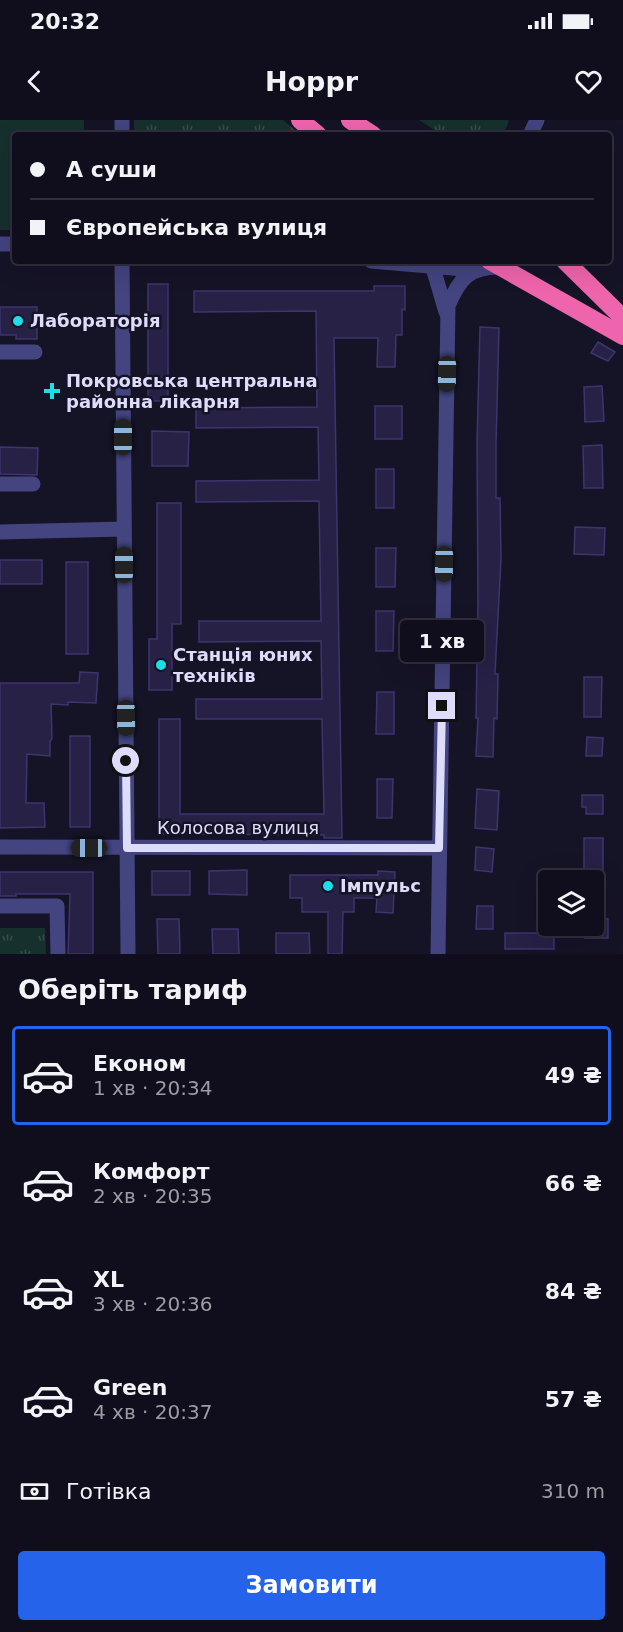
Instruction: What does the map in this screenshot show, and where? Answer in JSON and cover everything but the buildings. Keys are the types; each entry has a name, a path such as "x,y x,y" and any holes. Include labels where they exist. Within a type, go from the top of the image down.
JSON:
{"highway":[{"path":"300,120 314,132"},
{"path":"350,120 368,132"},
{"path":"568,264 623,318"},
{"path":"493,265 623,336"}],"street":[{"path":"122,264 128,954"},
{"path":"432,264 448,327"},
{"path":"462,264 493,265"},
{"path":"438,954 448,306 456,286 466,276 493,265"},
{"path":"0,352 35,352"},
{"path":"0,484 33,484"},
{"path":"0,532 124,529"},
{"name":"Колосова вулиця","path":"0,847 439,848"},
{"path":"0,906 57,906 58,954"}],"green space":[{"path":"0,120 84,120 84,132 12,132 12,230 0,230"},
{"path":"134,120 283,120 297,132 134,132"},
{"path":"419,120 509,121 504,132 437,132"},
{"path":"0,928 45,928 46,954 0,954"}],"place":[{"name":"Лабораторія","path":"18,321"},
{"name":"Покровська центральна районна лікарня","path":"52,391"},
{"name":"Станція юних техніків","path":"161,665"},
{"name":"Імпульс","path":"328,886"}],"route":[{"path":"126,761 127,848 439,848 442,706"}]}
